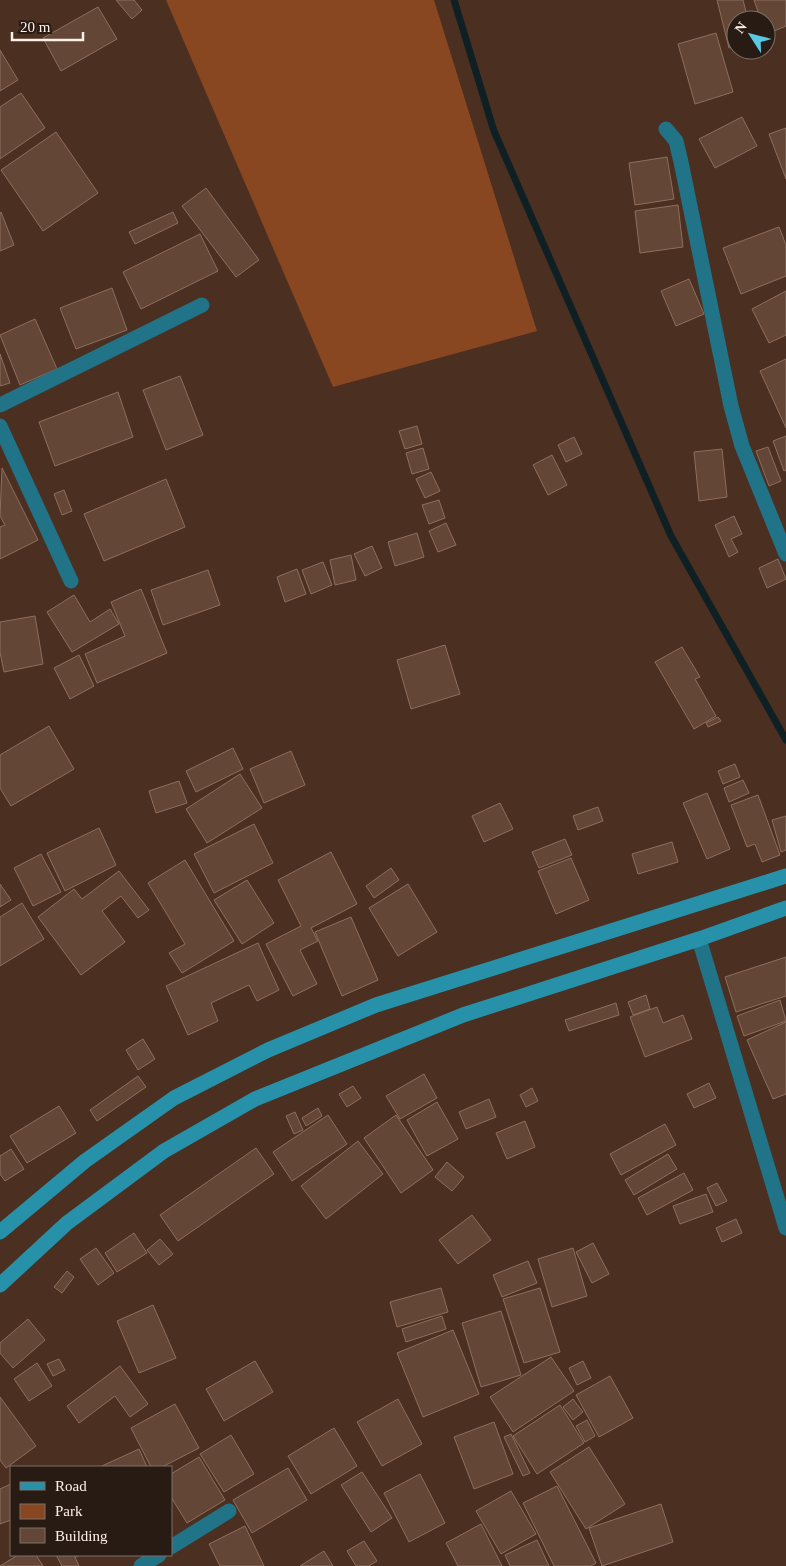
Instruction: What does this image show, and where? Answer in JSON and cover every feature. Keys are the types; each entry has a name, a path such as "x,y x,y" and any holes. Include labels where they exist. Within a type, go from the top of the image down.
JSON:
{"main road":[{"path":"0,1232 85,1161 174,1098 268,1050 376,1005 786,876"},
{"path":"0,1285 67,1223 164,1151 255,1099 463,1015 699,939 786,908"}],"street":[{"path":"666,129 676,141 731,406 742,446 786,554"},
{"path":"0,405 202,305"},
{"path":"0,426 71,581"},
{"path":"699,939 786,1228"},
{"path":"172,1546 229,1511"},
{"path":"141,1566 157,1556"}],"green space":[{"path":"166,0 434,0 537,331 333,387"}],"building":[{"path":"116,0 134,0 142,10 132,19"},
{"path":"717,0 743,0 746,10 726,10 726,36"},
{"path":"754,0 786,0 786,26 776,30 776,10 758,10"},
{"path":"98,7 117,39 61,71 43,38"},
{"path":"716,33 733,92 695,104 678,44"},
{"path":"0,50 18,80 0,91"},
{"path":"21,93 45,128 0,159 0,107"},
{"path":"742,117 757,146 715,168 699,139"},
{"path":"786,128 786,179 769,134"},
{"path":"56,132 98,193 43,231 1,170"},
{"path":"667,157 674,199 635,205 629,163"},
{"path":"206,188 259,260 236,277 182,206"},
{"path":"678,205 683,247 640,253 635,211"},
{"path":"173,212 178,223 135,244 129,232"},
{"path":"0,213 14,245 0,251"},
{"path":"779,227 786,245 786,276 741,294 723,248"},
{"path":"200,234 218,271 141,309 123,272"},
{"path":"689,279 704,314 676,326 661,291"},
{"path":"112,288 127,330 76,349 60,308"},
{"path":"786,291 786,335 769,343 752,309"},
{"path":"35,319 57,369 20,385 0,335"},
{"path":"0,354 10,383 0,386"},
{"path":"786,359 786,428 760,371"},
{"path":"180,376 203,435 166,450 143,390"},
{"path":"118,392 133,437 55,466 39,422"},
{"path":"417,426 422,444 405,449 399,431"},
{"path":"786,436 786,470 784,471 773,441"},
{"path":"574,437 582,454 566,462 558,445"},
{"path":"768,447 781,481 769,486 756,451"},
{"path":"423,448 429,469 412,474 406,453"},
{"path":"722,449 727,497 699,501 694,452"},
{"path":"552,455 567,485 548,495 533,465"},
{"path":"2,468 38,540 0,559 0,527 5,525 0,516"},
{"path":"431,472 440,491 425,498 416,479"},
{"path":"166,479 185,527 104,561 84,514"},
{"path":"64,490 72,511 62,515 54,494"},
{"path":"439,500 445,518 429,524 422,505"},
{"path":"734,516 742,534 731,539 738,552 729,557 715,525"},
{"path":"446,523 456,545 438,552 429,531"},
{"path":"417,533 424,557 395,566 388,542"},
{"path":"372,546 382,568 365,576 354,554"},
{"path":"351,555 356,580 335,585 330,560"},
{"path":"778,559 786,579 767,588 759,568"},
{"path":"323,562 332,585 311,594 302,570"},
{"path":"297,569 306,594 285,602 277,577"},
{"path":"208,570 220,605 163,625 151,590"},
{"path":"141,589 167,653 97,683 85,654 125,636 111,602"},
{"path":"74,595 90,622 110,609 119,624 72,652 47,612"},
{"path":"35,616 43,664 4,672 0,652 0,622"},
{"path":"445,645 460,694 411,709 397,660"},
{"path":"682,647 700,677 695,679 716,716 694,729 655,662"},
{"path":"79,655 94,686 70,699 54,668"},
{"path":"718,717 721,721 708,727 706,723"},
{"path":"49,726 74,769 11,806 0,788 0,755"},
{"path":"233,748 243,769 196,792 186,771"},
{"path":"291,751 305,785 264,803 250,769"},
{"path":"735,764 740,777 723,784 718,771"},
{"path":"240,774 262,808 207,843 186,809"},
{"path":"743,780 749,793 729,802 724,788"},
{"path":"179,781 187,803 156,813 149,791"},
{"path":"707,793 730,849 707,859 683,803"},
{"path":"758,795 780,855 762,862 755,844 747,847 731,805"},
{"path":"500,803 513,829 484,842 472,816"},
{"path":"598,807 603,821 578,830 573,816"},
{"path":"786,816 786,850 781,852 772,820"},
{"path":"254,824 273,863 214,893 194,854"},
{"path":"99,828 116,865 65,891 47,853"},
{"path":"565,839 572,855 539,868 532,852"},
{"path":"672,842 678,862 638,874 632,854"},
{"path":"331,852 357,904 311,928 318,941 300,950 317,984 293,996 266,944 301,926 278,880"},
{"path":"41,854 61,892 33,906 14,868"},
{"path":"571,858 589,900 556,914 538,871"},
{"path":"185,860 234,941 182,973 169,953 185,944 148,883"},
{"path":"391,868 399,880 374,898 366,886"},
{"path":"119,871 149,910 138,918 121,896 102,911 125,942 81,975 38,917 74,889 82,899"},
{"path":"247,880 274,923 242,944 214,900"},
{"path":"0,884 11,900 0,907"},
{"path":"408,884 437,932 398,956 369,908"},
{"path":"22,903 44,939 0,966 0,917"},
{"path":"351,917 378,980 342,996 315,932"},
{"path":"258,943 279,990 257,1001 249,985 211,1003 218,1021 188,1035 166,986"},
{"path":"786,957 786,996 736,1012 725,977"},
{"path":"646,995 650,1009 633,1015 628,1002"},
{"path":"780,1000 786,1021 744,1036 737,1016"},
{"path":"616,1003 619,1015 569,1031 565,1020"},
{"path":"657,1007 663,1023 683,1015 692,1039 645,1057 630,1017"},
{"path":"786,1022 786,1094 773,1099 747,1040"},
{"path":"143,1039 155,1059 138,1070 126,1050"},
{"path":"424,1074 437,1098 400,1119 386,1096"},
{"path":"138,1076 146,1087 97,1121 90,1110"},
{"path":"709,1083 716,1098 694,1108 687,1094"},
{"path":"353,1086 361,1098 347,1107 339,1094"},
{"path":"532,1088 538,1101 526,1107 520,1095"},
{"path":"489,1099 496,1117 466,1129 459,1112"},
{"path":"437,1102 458,1139 427,1156 407,1120"},
{"path":"59,1106 76,1133 27,1163 10,1136"},
{"path":"318,1108 322,1116 306,1126 302,1118"},
{"path":"295,1112 303,1130 294,1134 286,1116"},
{"path":"328,1115 347,1144 292,1181 273,1152"},
{"path":"396,1115 433,1170 401,1193 364,1138"},
{"path":"525,1121 535,1147 507,1159 496,1133"},
{"path":"665,1124 676,1145 621,1175 610,1154"},
{"path":"358,1141 383,1174 326,1219 301,1186"},
{"path":"256,1148 274,1174 178,1241 160,1215"},
{"path":"11,1149 24,1169 5,1181 0,1174 0,1156"},
{"path":"668,1154 677,1169 634,1195 625,1180"},
{"path":"447,1162 464,1177 452,1191 435,1177"},
{"path":"684,1173 693,1190 647,1215 638,1198"},
{"path":"717,1183 727,1201 716,1206 707,1188"},
{"path":"706,1194 713,1212 680,1224 673,1206"},
{"path":"472,1215 491,1240 458,1264 439,1240"},
{"path":"736,1219 742,1233 722,1242 716,1228"},
{"path":"134,1233 147,1253 117,1272 105,1253"},
{"path":"160,1239 173,1254 159,1265 147,1250"},
{"path":"593,1243 609,1274 592,1283 576,1252"},
{"path":"96,1248 114,1273 98,1285 80,1259"},
{"path":"573,1248 587,1296 552,1307 538,1259"},
{"path":"528,1261 537,1283 502,1297 493,1275"},
{"path":"67,1271 74,1277 62,1293 54,1287"},
{"path":"441,1288 448,1312 397,1327 390,1302"},
{"path":"540,1288 560,1352 524,1363 503,1299"},
{"path":"153,1305 176,1358 139,1373 117,1321"},
{"path":"501,1311 521,1375 481,1387 462,1323"},
{"path":"442,1316 446,1329 406,1342 402,1329"},
{"path":"28,1319 45,1340 13,1368 0,1353 0,1343"},
{"path":"453,1330 479,1394 423,1417 397,1353"},
{"path":"551,1357 574,1391 513,1432 490,1397"},
{"path":"59,1359 65,1370 53,1376 47,1364"},
{"path":"255,1361 273,1392 224,1421 206,1389"},
{"path":"583,1361 591,1378 577,1385 569,1368"},
{"path":"37,1363 52,1386 29,1401 14,1379"},
{"path":"120,1366 148,1404 130,1417 115,1396 79,1423 67,1406"},
{"path":"610,1376 633,1418 599,1437 576,1395"},
{"path":"0,1397 36,1446 6,1468 0,1460"},
{"path":"398,1399 422,1444 382,1466 357,1422"},
{"path":"573,1399 583,1412 573,1420 563,1407"},
{"path":"175,1404 199,1448 164,1466 150,1466 131,1428"},
{"path":"560,1405 584,1443 537,1474 513,1436"},
{"path":"587,1420 595,1436 585,1442 576,1426"},
{"path":"494,1422 513,1474 474,1489 454,1437"},
{"path":"334,1428 357,1466 311,1494 288,1456"},
{"path":"511,1434 530,1473 523,1476 504,1437"},
{"path":"231,1435 254,1474 224,1492 200,1454"},
{"path":"589,1447 625,1504 586,1529 550,1472"},
{"path":"139,1449 147,1466 102,1466"},
{"path":"199,1457 225,1500 187,1523 172,1499 172,1473"},
{"path":"288,1468 307,1500 252,1533 233,1500"},
{"path":"362,1472 392,1518 371,1532 341,1485"},
{"path":"420,1474 445,1523 409,1542 384,1493"},
{"path":"10,1484 10,1520 0,1524 0,1489"},
{"path":"557,1486 596,1563 591,1566 554,1566 523,1503"},
{"path":"511,1491 536,1534 501,1554 476,1511"},
{"path":"661,1504 673,1542 602,1566 589,1528"},
{"path":"481,1524 502,1566 458,1566 446,1543"},
{"path":"245,1526 264,1566 220,1566 209,1544"},
{"path":"537,1540 549,1566 510,1566 505,1555"},
{"path":"364,1541 377,1561 369,1566 356,1566 347,1551"},
{"path":"324,1551 333,1566 300,1566"},
{"path":"16,1556 37,1556 43,1566 0,1566"},
{"path":"57,1556 78,1556 75,1557 79,1566 62,1566"}],"waterway":[{"path":"454,0 494,131 671,536 786,740"}]}
